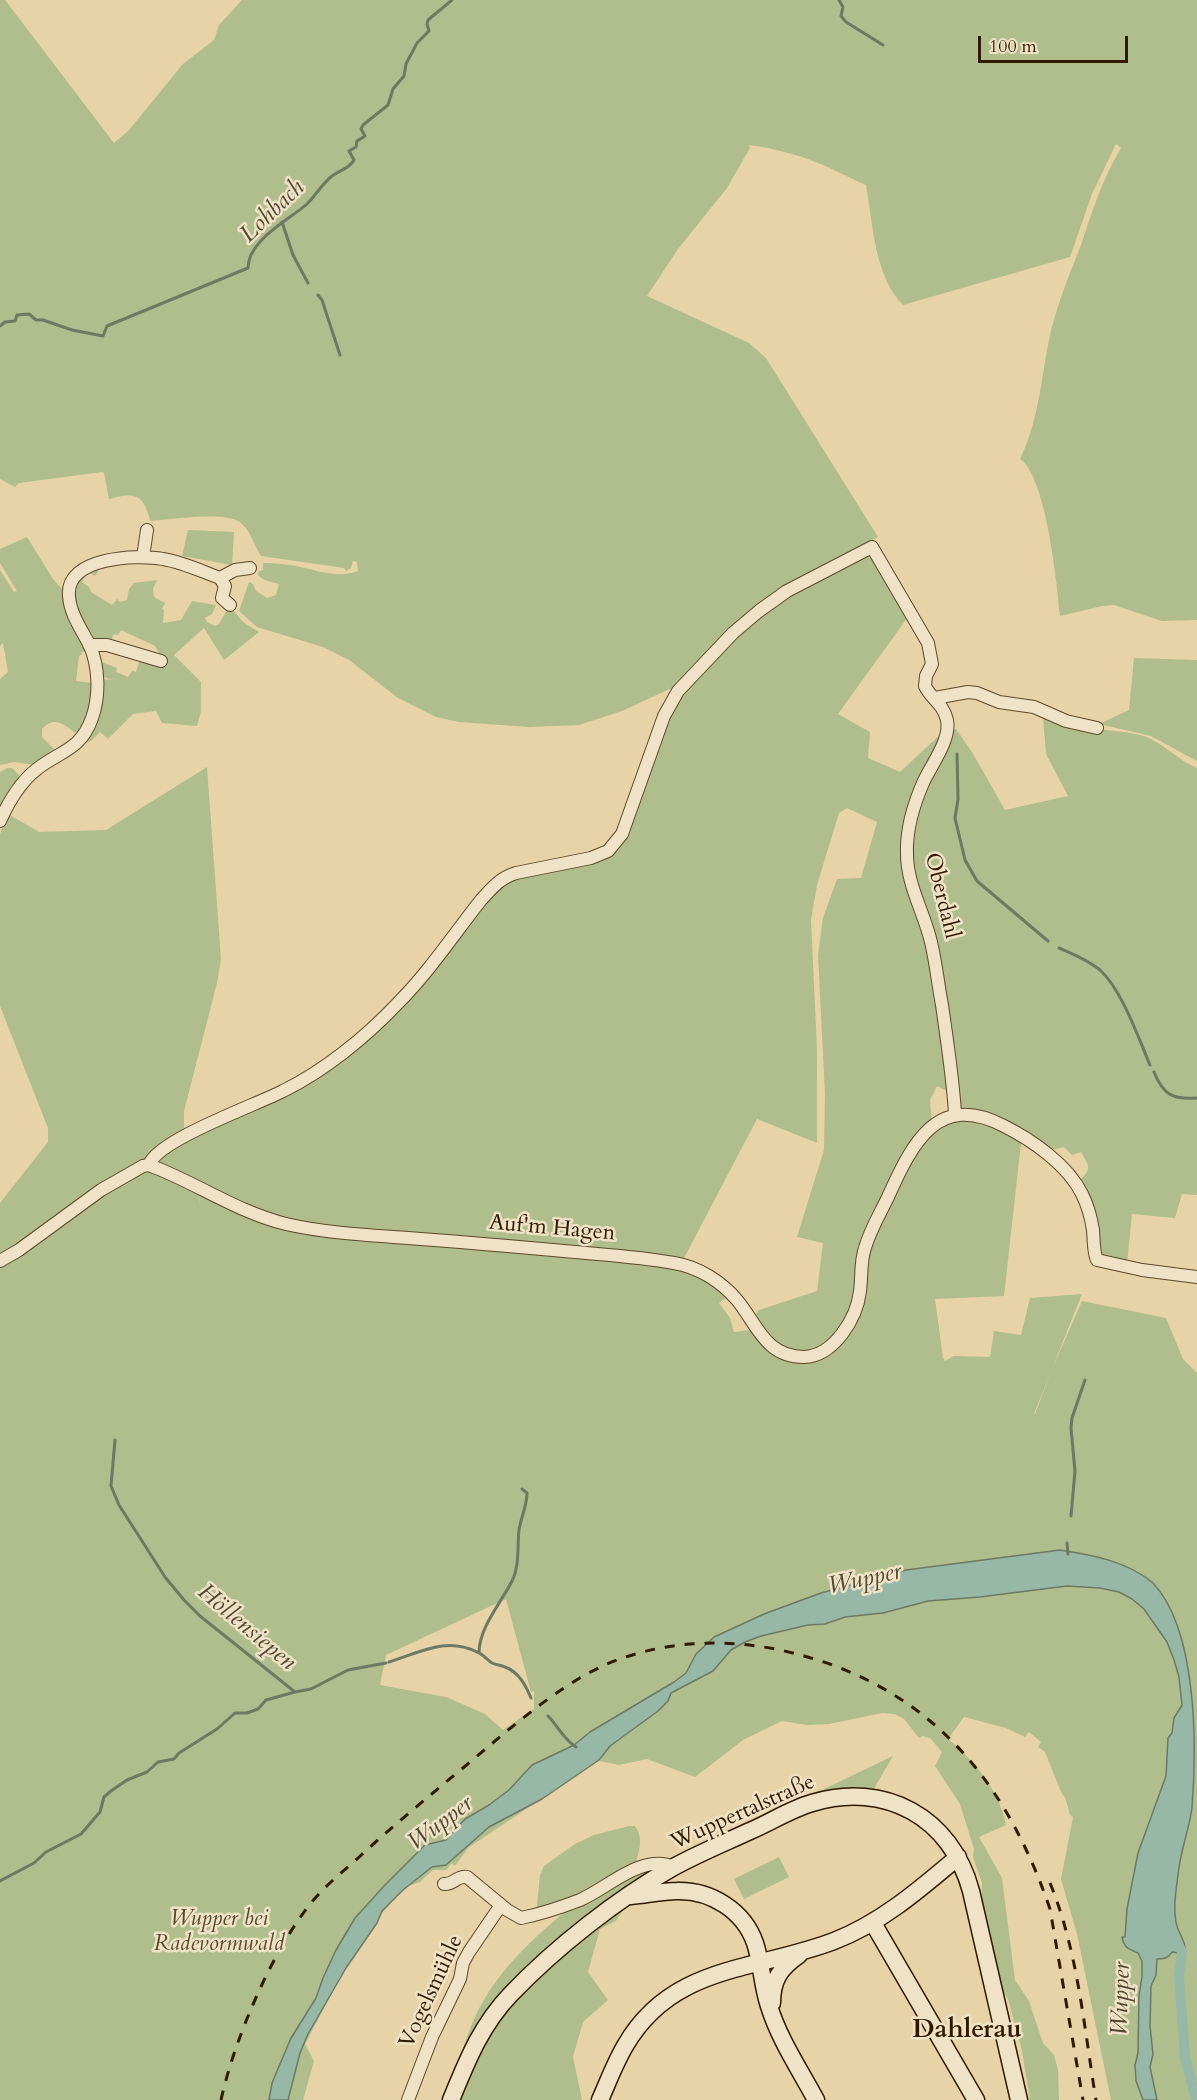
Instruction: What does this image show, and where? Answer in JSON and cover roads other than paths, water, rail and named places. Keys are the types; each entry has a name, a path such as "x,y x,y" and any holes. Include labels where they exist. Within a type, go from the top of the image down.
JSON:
{"main road":[{"name":"Wuppertalstraße","path":"451,2100 476,2041 484,2027 511,1994 571,1940 627,1896 674,1867 801,1807 828,1799 851,1796 888,1801 917,1814 938,1830 958,1857 971,1891 1019,2100"},
{"path":"600,2100 624,2046 642,2021 677,1991 698,1980 832,1941 873,1923 958,1857"},
{"path":"627,1896 687,1891 718,1901 738,1916 750,1931 774,2018 816,2100"},
{"path":"873,1923 975,2100"},
{"path":"774,2018 772,1998 778,1974 790,1961 810,1948"}],"street":[{"path":"142,557 147,530"},
{"name":"Oberdahl","path":"149,1165 160,1152 190,1133 299,1083 336,1057 399,1003 481,900 505,877 591,858 608,851 622,834 664,716 678,691 714,652 759,611 788,591 872,547 928,643 932,663 926,675 925,684 945,714 947,729 914,808 908,833 907,860 911,882 934,954 953,1084 955,1114"},
{"path":"0,821 22,784 38,768 68,750 90,724 97,688 95,660 70,602 71,581 76,574 92,565 112,560 142,557 168,560 220,578 225,586 222,598 230,604"},
{"path":"220,578 235,570 250,568"},
{"path":"89,645 107,645 161,661"},
{"path":"935,698 975,692 999,702 1035,707 1066,722 1097,728"},
{"path":"955,1114 982,1117 1000,1124 1023,1138 1062,1168 1077,1185 1087,1203 1095,1258 1098,1261 1197,1277"},
{"name":"Auf'm Hagen","path":"149,1165 267,1218 301,1227 386,1237 617,1256 686,1266 711,1278 728,1290 759,1334 769,1344 788,1354 808,1356 820,1353 831,1346 846,1326 854,1310 860,1292 861,1264 866,1243 906,1160 933,1126 955,1114"},
{"path":"0,1261 19,1250 101,1190 143,1166 149,1165"},
{"path":"444,1884 467,1877 521,1918 580,1900 648,1865 663,1862 674,1867"},
{"name":"Vogelsmühle","path":"408,2100 432,2037 460,1979 463,1963 501,1905"}],"waterway":[{"name":"Lohbach","path":"0,326 5,322 15,321 17,315 29,314 36,320 103,336 107,326 248,268 250,258 262,240 307,204 332,176 352,163 354,160 349,151 356,147 357,141 365,136 361,129 363,125 388,105 393,89 404,76 406,64 417,43 429,31 428,20 452,0"},
{"path":"839,0 843,7 841,16 846,22 883,45"},
{"path":"282,222 293,255 308,283"},
{"path":"318,295 322,300 340,355"},
{"path":"957,754 958,799 955,818 965,860 977,881 1048,941"},
{"path":"1059,948 1090,963 1108,979 1129,1014 1150,1065"},
{"path":"1154,1072 1161,1086 1170,1094 1181,1098 1197,1098"},
{"path":"1071,1516 1075,1471 1072,1418 1085,1380"},
{"name":"Höllensiepen","path":"115,1440 111,1486 119,1505 165,1577 200,1616 295,1692 311,1689 348,1670 386,1663"},
{"path":"479,1652 487,1624 515,1575 519,1530 527,1498 527,1493 522,1489"},
{"path":"1067,1543 1068,1554"},
{"name":"Höllensiepen","path":"389,1662 443,1646 466,1647 492,1663 514,1672 524,1684 531,1698"},
{"path":"0,1881 34,1863 46,1852 81,1834 100,1812 104,1797 127,1780 147,1772 158,1762 174,1759 179,1753 217,1729 235,1713 247,1713 258,1709 266,1700 295,1692"},
{"name":"Höllensiepen","path":"548,1716 568,1741 576,1747"},
{"path":"1176,1940 1182,1952 1179,1976 1185,2057 1196,2100"}],"railway":[{"path":"221,2100 245,2024 269,1971 296,1923 333,1880 504,1734 565,1687 586,1674 628,1656 671,1646 714,1643 780,1650 831,1664 876,1685 916,1710 951,1740 982,1776 1009,1816 1031,1860 1050,1909 1083,2100"},
{"path":"1050,1883 1060,1909 1074,1963 1096,2100"}],"district":[{"name":"Dahlerau","path":"967,2031"}],"water label":[{"name":"Wupper","path":"865,1580"},
{"name":"Wupper","path":"441,1824"},
{"name":"Wupper","path":"1122,1999"}],"park label":[{"name":"Wupper bei Radevormwald","path":"219,1932"}]}
